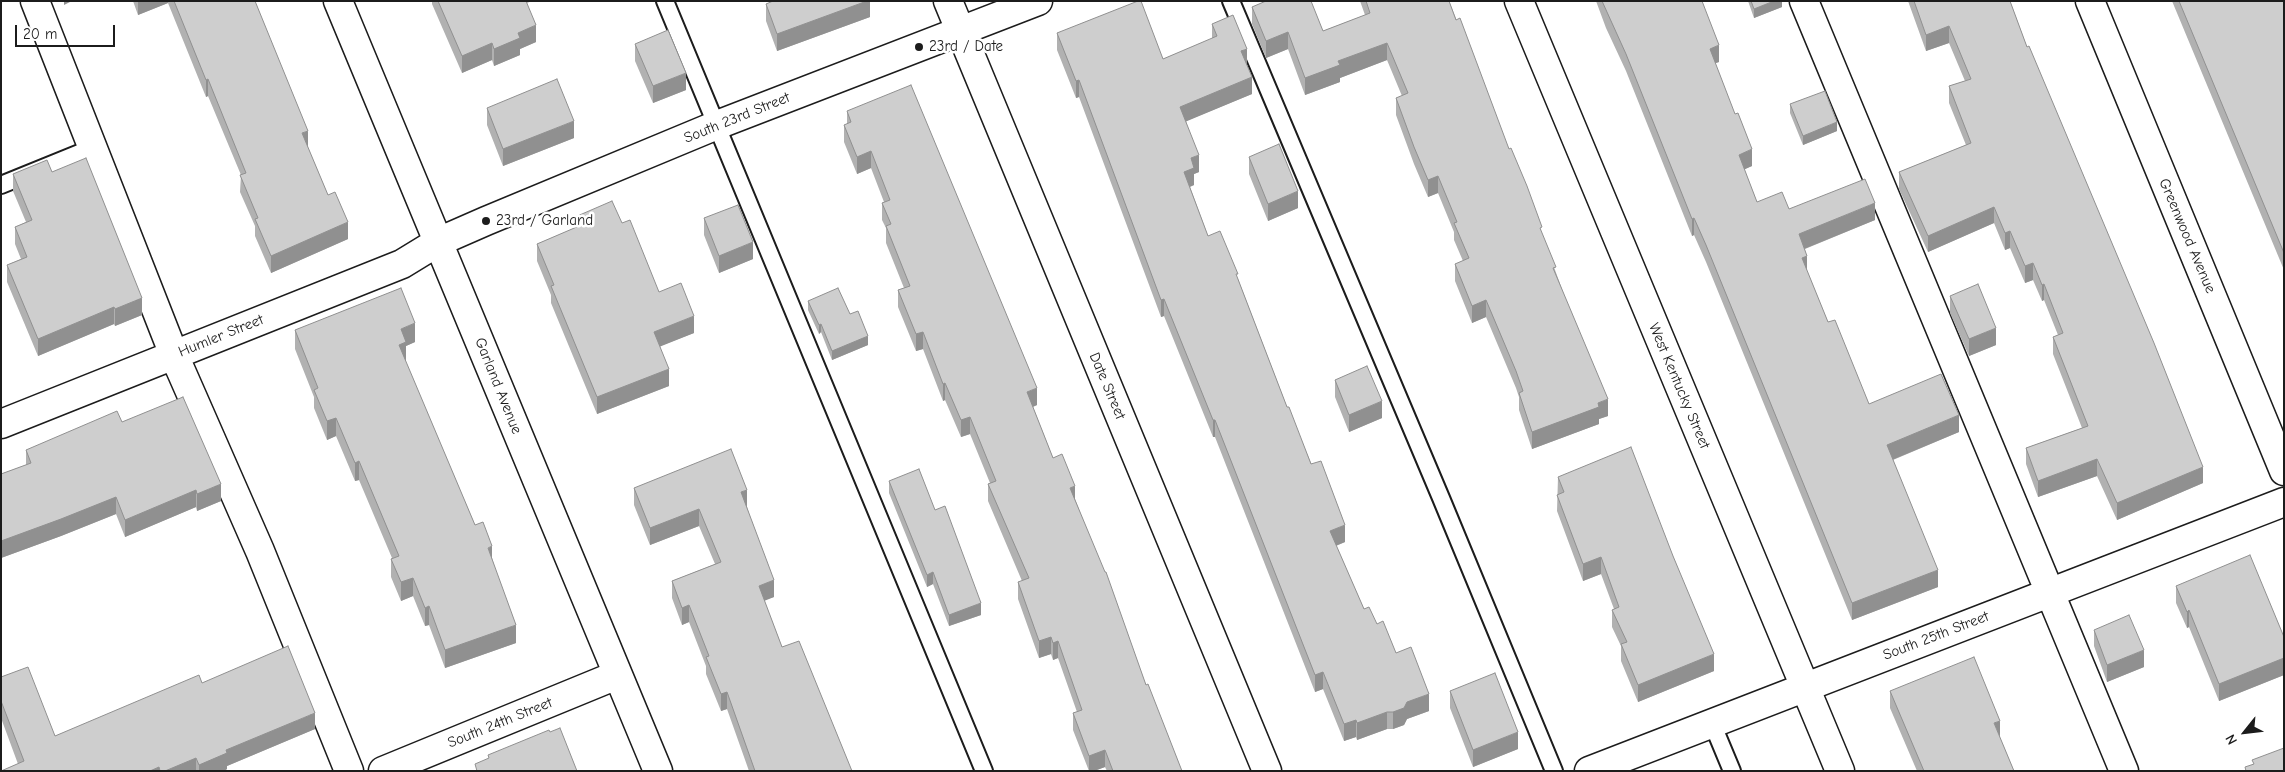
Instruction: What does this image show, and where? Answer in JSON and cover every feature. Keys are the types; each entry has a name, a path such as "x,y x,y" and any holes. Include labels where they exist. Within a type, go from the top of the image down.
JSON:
{"street":[{"path":"35,1 174,355 260,551 349,771"},
{"name":"Garland Avenue","path":"338,1 658,771"},
{"name":"Date Street","path":"948,1 1267,771"},
{"name":"South 23rd Street","path":"438,242 717,125 1038,1"},
{"name":"West Kentucky Street","path":"1519,1 1840,771"},
{"path":"1804,1 2124,771"},
{"name":"Greenwood Avenue","path":"2090,1 2284,471"},
{"name":"Humler Street","path":"1,424 402,264 438,242"},
{"name":"South 25th Street","path":"1589,771 2284,502"},
{"name":"South 24th Street","path":"383,771 617,675"}],"lane":[{"path":"665,1 984,771"},
{"path":"1231,1 1554,771"},
{"path":"1,185 92,148"},
{"path":"1712,723 1732,771"}],"building":[{"path":"174,1 255,1 308,131 302,133 328,195 335,192 348,222 271,256 255,219 258,218 240,175 246,173"},
{"path":"438,1 526,1 536,25 518,33 520,38 494,49 492,43 462,56"},
{"path":"773,1 867,1 777,34 766,4"},
{"path":"1141,1 1163,59 1217,36 1212,24 1233,15 1247,49 1241,51 1252,77 1180,107 1199,155 1191,158 1194,168 1184,172 1208,236 1220,231 1238,274 1236,274 1287,407 1289,407 1311,464 1321,461 1345,525 1330,531 1364,609 1369,607 1377,624 1383,621 1396,653 1411,647 1429,694 1407,702 1404,708 1357,723 1356,720 1344,724 1323,672 1315,675 1215,420 1213,420 1164,299 1161,300 1079,80 1076,81 1057,33"},
{"path":"1266,1 1311,1 1323,31 1370,13 1366,1 1449,1 1456,20 1460,18 1509,149 1511,148 1527,186 1542,227 1540,228 1556,267 1553,268 1608,399 1598,403 1599,407 1532,432 1519,393 1523,391 1486,300 1472,306 1455,264 1469,258 1454,223 1457,222 1438,176 1428,180 1414,147 1396,98 1408,93 1387,43 1338,61 1340,65 1305,78 1288,32 1266,41 1252,7"},
{"path":"1602,1 1702,1 1719,45 1710,49 1735,114 1738,113 1752,149 1739,155 1757,202 1782,192 1789,209 1865,179 1875,203 1799,234 1807,256 1802,258 1828,322 1835,320 1869,404 1941,374 1959,415 1887,445 1938,570 1852,603 1706,245 1694,218 1692,219 1626,54"},
{"path":"1751,1 1774,1 1754,9"},
{"path":"1914,1 2010,1 2027,47 2029,46 2154,343 2203,467 2117,503 2097,459 2038,481 2026,448 2088,426 2053,337 2063,333 2044,284 2042,285 2033,263 2025,266 2010,231 2005,233 1994,207 1928,236 1899,172 1971,143 1949,86 1971,79 1949,26 1926,35"},
{"path":"2179,1 2284,1 2284,253"},
{"path":"668,30 686,73 653,86 635,44"},
{"path":"557,79 574,121 503,149 487,108"},
{"path":"911,85 1037,388 1027,392 1053,458 1062,454 1075,486 1070,488 1106,572 1146,685 1148,684 1182,771 1113,771 1105,750 1089,756 1073,713 1082,710 1058,641 1053,643 1051,637 1039,641 1018,582 1029,578 988,484 996,481 970,417 961,420 945,383 943,384 923,332 916,334 898,290 910,286 886,226 891,224 882,203 890,200 871,151 857,157 844,125 851,122 847,111"},
{"path":"1825,91 1837,122 1803,136 1790,104"},
{"path":"1279,144 1298,191 1268,204 1249,157"},
{"path":"86,158 142,298 115,309 114,307 38,339 7,265 27,257 15,227 32,220 13,174 47,160 52,172"},
{"path":"612,201 622,223 630,220 659,292 681,283 694,316 654,332 669,369 597,397 551,286 554,285 537,244 579,226 575,217"},
{"path":"738,205 753,242 719,256 704,218"},
{"path":"1978,284 1996,328 1969,339 1950,296"},
{"path":"401,288 415,323 401,329 406,342 399,345 475,525 483,522 492,546 488,548 516,625 445,650 429,606 425,608 413,578 401,582 391,559 399,556 359,461 355,463 336,418 327,421 314,390 318,388 295,330"},
{"path":"838,288 850,314 858,311 868,336 832,351 821,324 819,325 808,301"},
{"path":"1367,366 1382,401 1349,415 1335,380"},
{"path":"183,397 221,484 197,494 196,490 125,520 116,497 1,541 1,474 31,463 26,450 117,411 122,422"},
{"path":"1631,447 1673,556 1714,654 1638,685 1621,644 1627,642 1612,610 1619,607 1601,557 1583,564 1557,495 1564,492 1558,477"},
{"path":"731,449 747,490 741,492 774,580 759,586 782,647 799,641 852,771 755,771 727,692 721,694 706,657 709,656 689,605 682,608 672,581 721,562 699,509 650,528 634,488"},
{"path":"919,469 935,510 945,506 981,603 949,615 933,572 927,575 889,481"},
{"path":"2250,555 2284,637 2284,658 2219,684 2189,610 2187,612 2176,586"},
{"path":"2129,615 2144,650 2107,665 2094,630"},
{"path":"288,646 315,713 226,750 227,753 199,765 196,758 165,771 160,771 159,767 150,771 1,771 24,761 1,701 1,677 28,667 55,736 199,675 202,683"},
{"path":"1974,657 2000,721 1994,723 2014,771 1924,771 1890,691"},
{"path":"1495,673 1518,732 1473,750 1450,691"},
{"path":"560,728 577,771 477,771 475,764 489,758 488,755 549,730 550,732"},
{"path":"2284,748 2284,771 2246,771 2245,767 2254,764 2252,760"}],"place":[{"name":"23rd / Date","path":"919,47"},
{"name":"23rd / Garland","path":"486,221"}]}
